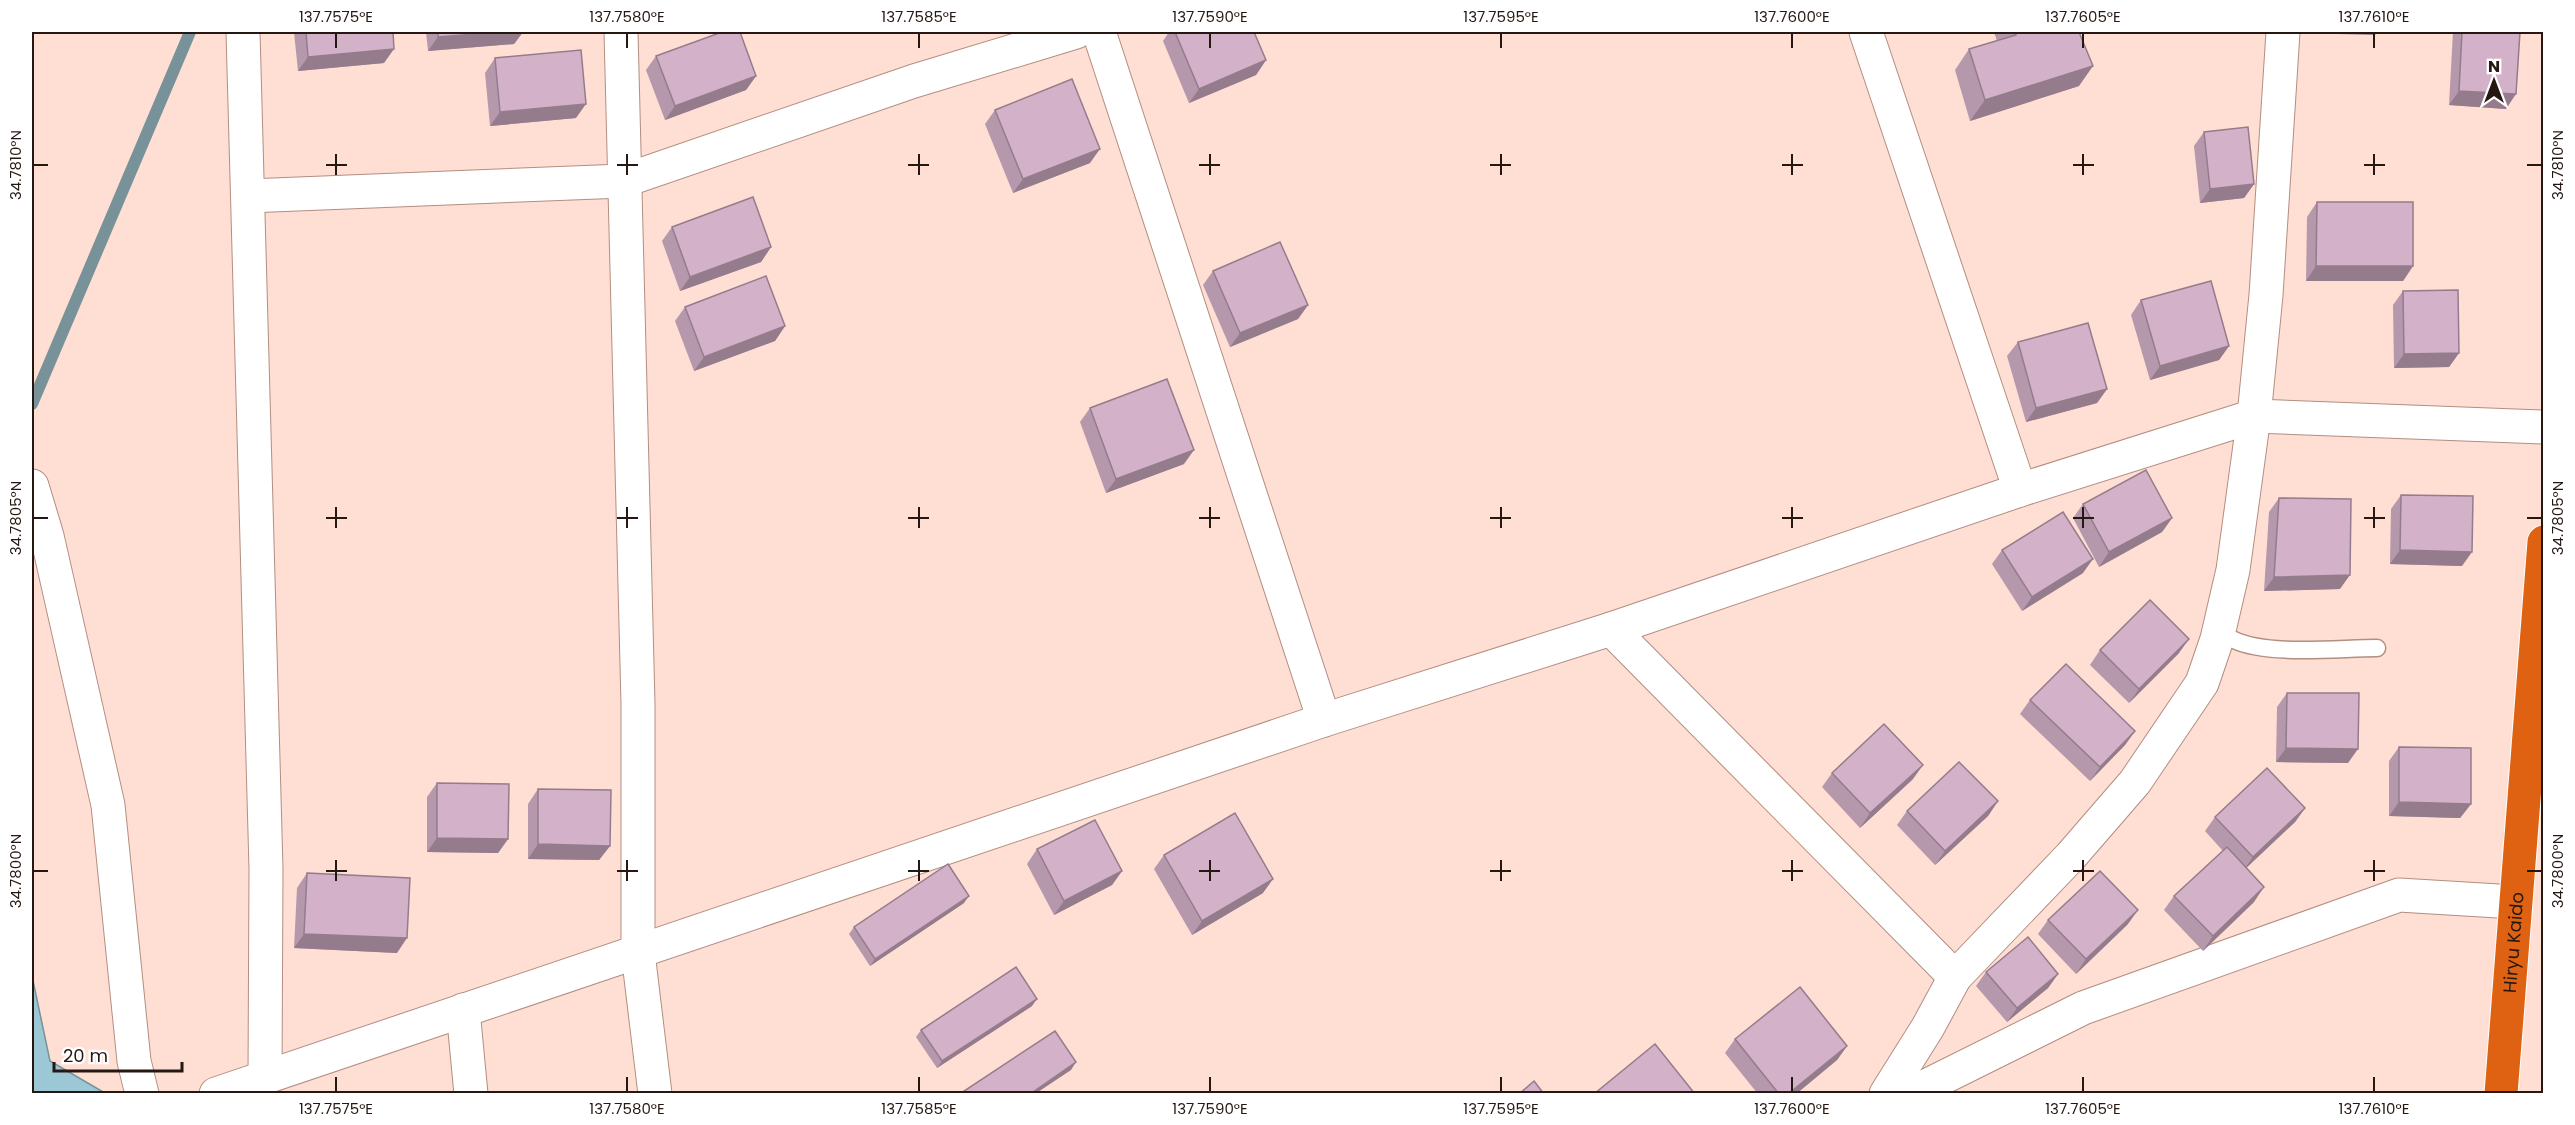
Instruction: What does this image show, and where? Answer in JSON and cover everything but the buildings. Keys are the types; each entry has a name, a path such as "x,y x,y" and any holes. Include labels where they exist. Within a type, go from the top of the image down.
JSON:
{"highway":[{"name":"Hiryu Kaido","path":"2502,1088 2544,542"}],"street":[{"path":"243,32 266,869 265,1077"},
{"path":"621,32 623,180 639,704 639,953 655,1094"},
{"path":"248,196 623,180 914,81 1076,32"},
{"path":"1099,32 1324,720"},
{"path":"1866,32 2020,490"},
{"path":"1886,1094 1928,1027 1955,977 2070,857 2135,782 2202,683 2219,629 2233,570 2254,416 2266,295 2283,32"},
{"path":"216,1094 1324,720 1611,629 2020,490 2254,416 2544,427"},
{"path":"32,486 47,536 108,805 134,1061 142,1094"},
{"path":"1611,629 1955,977"},
{"path":"1910,1094 2083,1008 2399,895 2515,902"},
{"path":"463,1011 471,1094"}],"lane":[{"path":"2219,629 2232,639 2250,646 2377,648"}],"water":[{"path":"32,976 50,1061 105,1093 32,1093"}],"waterway":[{"path":"32,404 190,32"}]}
